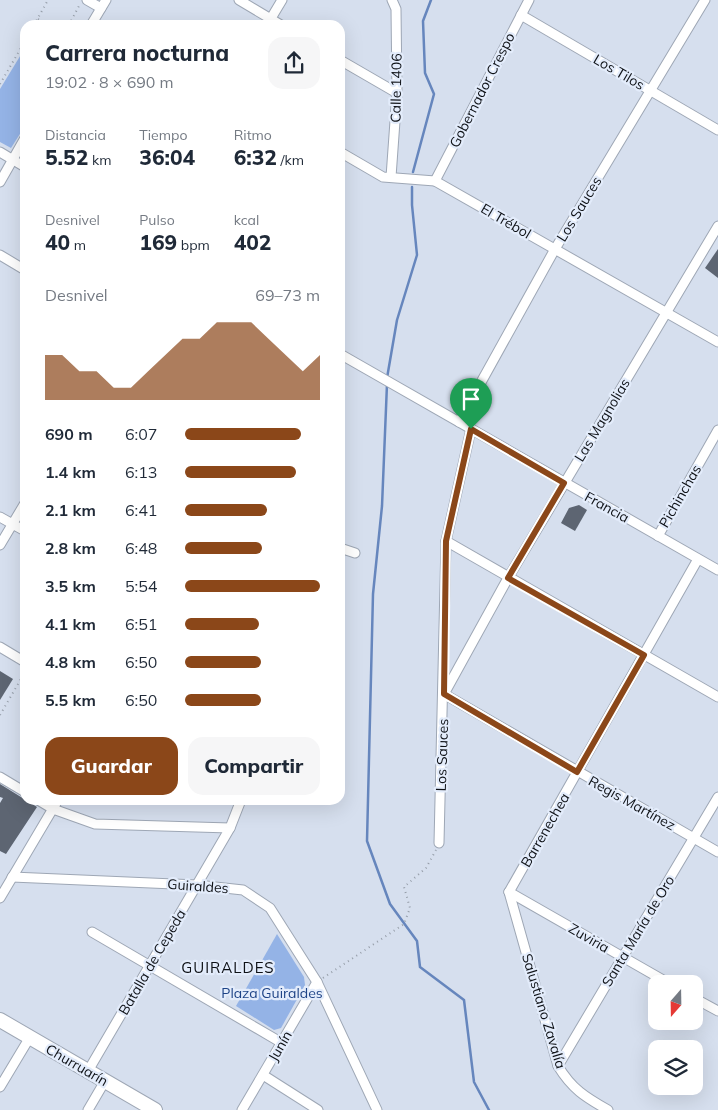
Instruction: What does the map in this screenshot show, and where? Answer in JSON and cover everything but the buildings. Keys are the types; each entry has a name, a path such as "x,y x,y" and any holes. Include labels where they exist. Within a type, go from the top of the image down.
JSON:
{"main road":[{"name":"Churruarín","path":"0,1020 155,1110"}],"street":[{"path":"87,0 103,4 94,20"},
{"path":"239,0 266,20"},
{"path":"270,20 282,0"},
{"name":"Calle 1406","path":"392,0 396,8 397,93 392,177"},
{"name":"Gobernador Crespo","path":"435,181 529,0"},
{"name":"Los Sauces","path":"459,422 555,249 705,0"},
{"name":"Los Tilos","path":"521,15 718,130"},
{"path":"345,63 397,93"},
{"path":"0,182 20,147"},
{"path":"0,152 20,164"},
{"name":"El Trébol","path":"345,155 383,177 435,181 718,342"},
{"name":"Las Magnolias","path":"444,694 508,578 666,312 716,235 718,226"},
{"path":"0,255 20,267"},
{"name":"Francia","path":"345,357 718,570"},
{"name":"Los Sauces","path":"440,843 446,541 471,429"},
{"name":"Pichinchas","path":"658,536 718,430"},
{"path":"709,446 718,451"},
{"path":"0,545 20,512"},
{"path":"0,516 20,528"},
{"path":"446,541 718,697"},
{"path":"345,550 356,553"},
{"name":"Barrenechea","path":"509,892 698,559"},
{"path":"0,647 20,659"},
{"name":"Regis Martínez","path":"444,694 718,852"},
{"path":"0,778 20,789"},
{"name":"Santa María de Oro","path":"558,1066 718,797"},
{"path":"46,805 95,824 230,828"},
{"path":"0,898 55,805"},
{"name":"Batalla de Cepeda","path":"88,1071 230,828 239,805"},
{"name":"Guiraldes","path":"12,878 197,885 243,890 270,908 318,982 377,1110"},
{"name":"Zuviria","path":"509,892 654,975"},
{"name":"Salustiano Zavalía","path":"509,892 558,1066 569,1083 608,1110"},
{"path":"92,932 282,1043"},
{"name":"Junín","path":"242,1110 318,982"},
{"path":"703,1003 718,1012"},
{"path":"0,1087 30,1037"},
{"path":"263,1075 318,1110"},
{"path":"88,1110 105,1081"}],"path":[{"path":"38,19 48,0"},
{"path":"72,20 82,0"},
{"path":"0,84 20,50"},
{"path":"0,715 20,681"},
{"path":"318,982 404,924 410,908 404,887 426,868 440,843"}],"green space":[{"path":"20,56 20,134 11,148 0,142 0,89"},
{"name":"Plaza Guiraldes","path":"277,934 304,977 305,985 281,1028 274,1030 236,1006"}],"waterway":[{"path":"413,172 434,94 425,73 423,21 431,0"},
{"path":"387,378 397,320 417,255 412,187"},
{"path":"387,384 382,506 373,594 367,841 390,904 417,941 420,967 464,1000 474,1082 489,1110"}],"district":[{"name":"GUIRALDES","path":"228,968"}],"route":[{"path":"471,429 564,483 508,578 644,655 577,772 444,694 446,541 471,429"}]}
